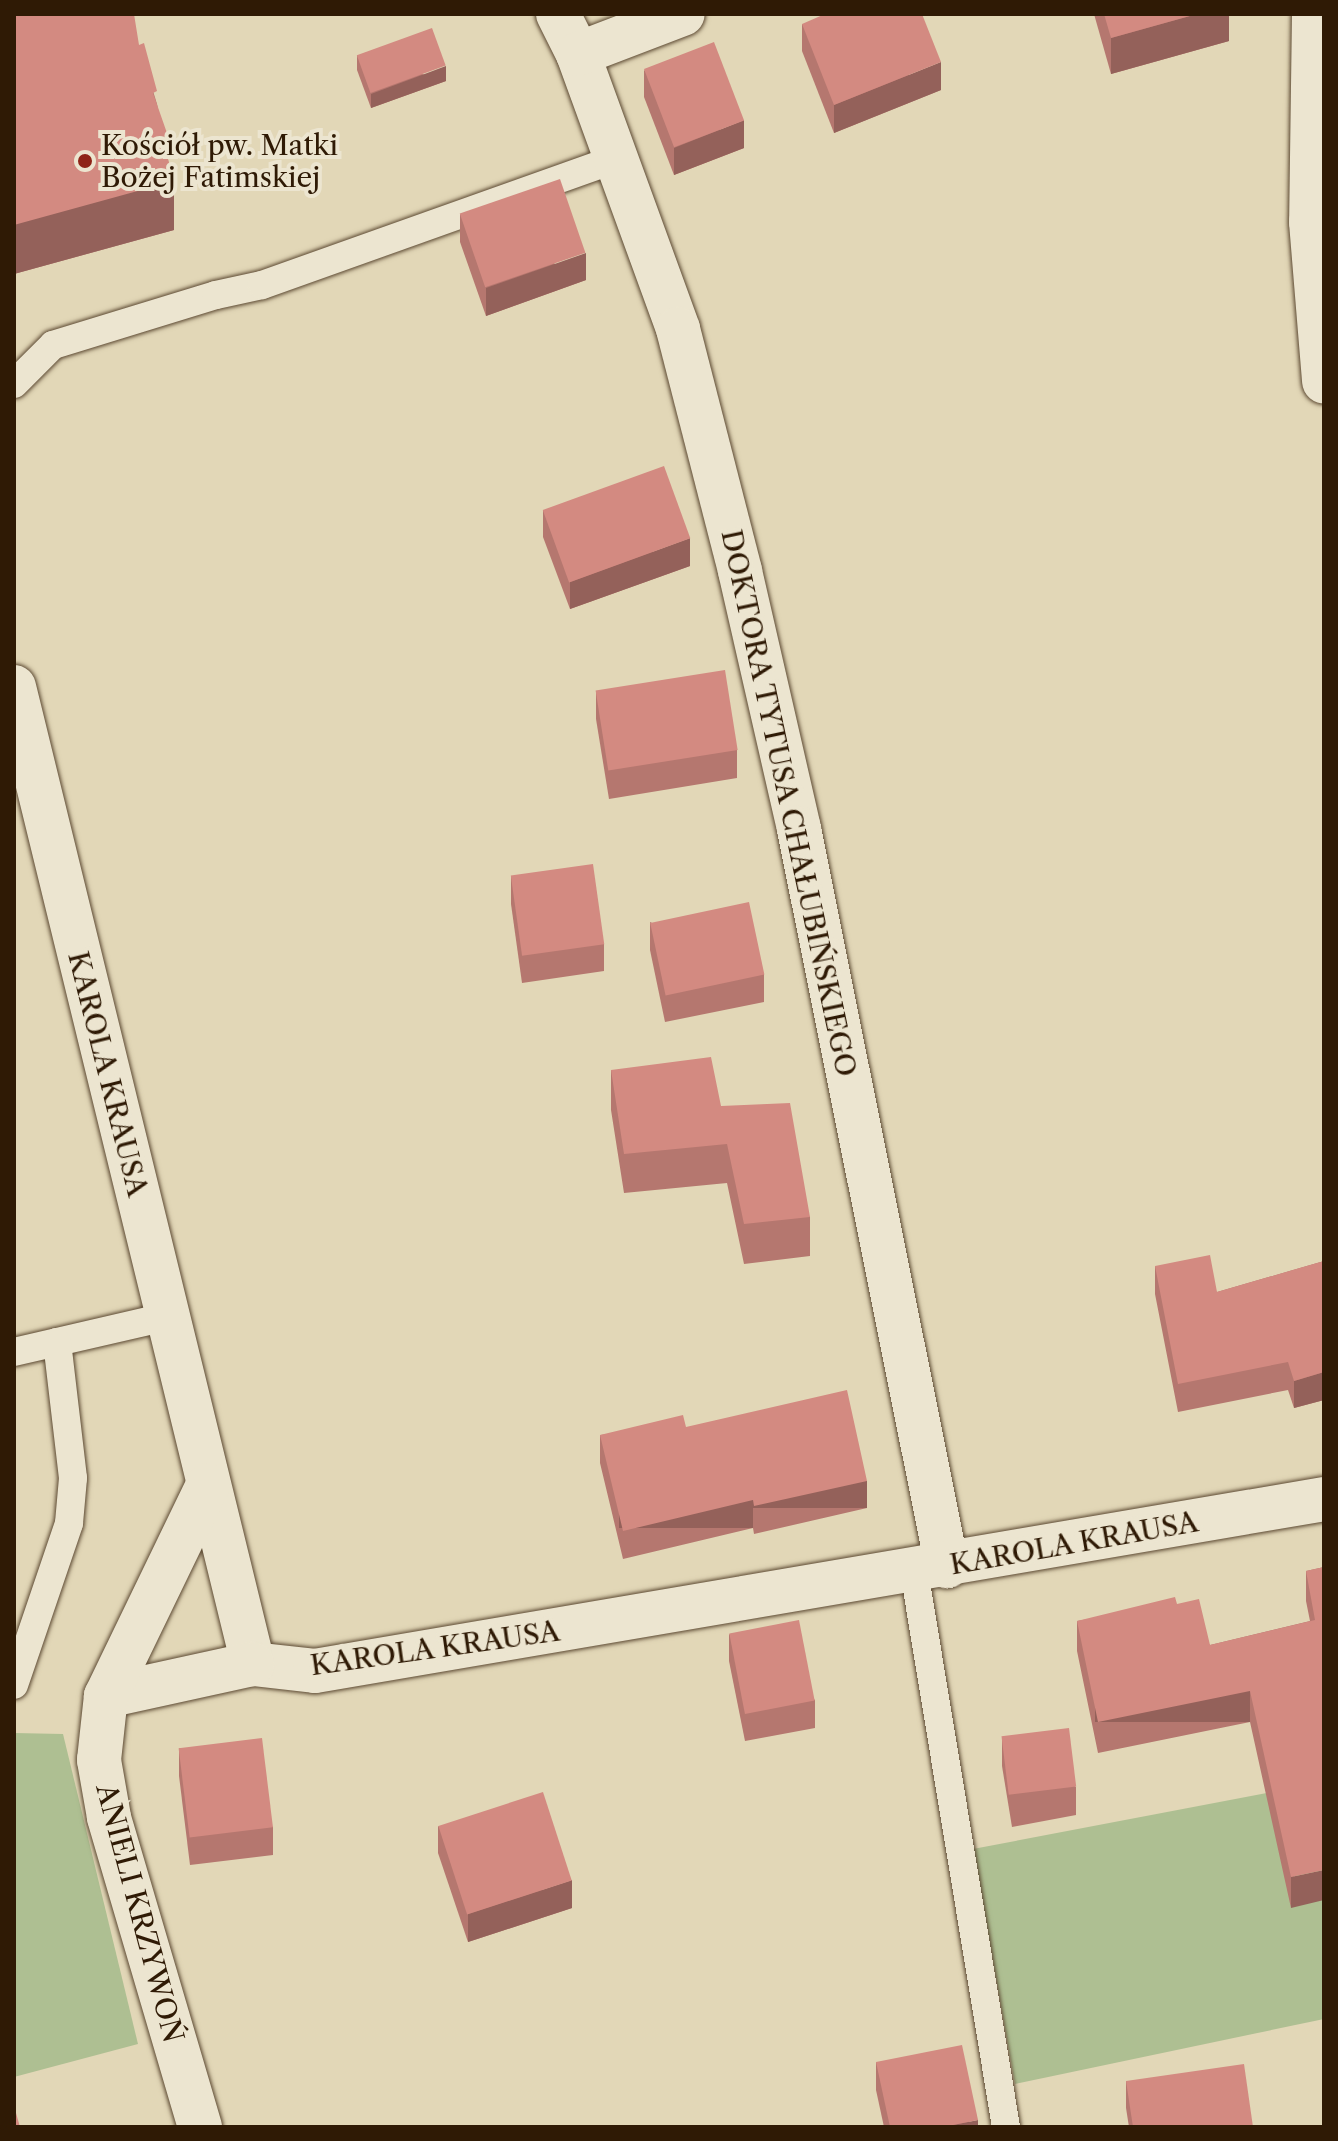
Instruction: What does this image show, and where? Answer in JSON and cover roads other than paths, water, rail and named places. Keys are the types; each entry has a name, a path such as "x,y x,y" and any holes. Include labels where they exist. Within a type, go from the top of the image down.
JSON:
{"street":[{"name":"DOKTORA TYTUSA CHAŁUBIŃSKIEGO","path":"558,14 578,54 678,329 740,571 799,829 931,1568"},
{"path":"578,54 683,14"},
{"path":"1314,14 1311,222 1320,302 1324,381"},
{"name":"KAROLA KRAUSA","path":"14,687 253,1664 315,1671 1324,1499"},
{"name":"ANIELI KRZYWOŃ","path":"200,2127 109,1817 99,1760 106,1696 208,1485"},
{"path":"106,1696 253,1664"}],"lane":[{"path":"14,384 53,345 216,295 262,285 616,159"},
{"path":"14,1352 166,1317"},
{"path":"14,1685 69,1523 73,1478 57,1342"},
{"path":"931,1568 1006,2127"}],"place":[{"name":"Kościół pw. Matki Bożej Fatimskiej","path":"85,161"}]}
